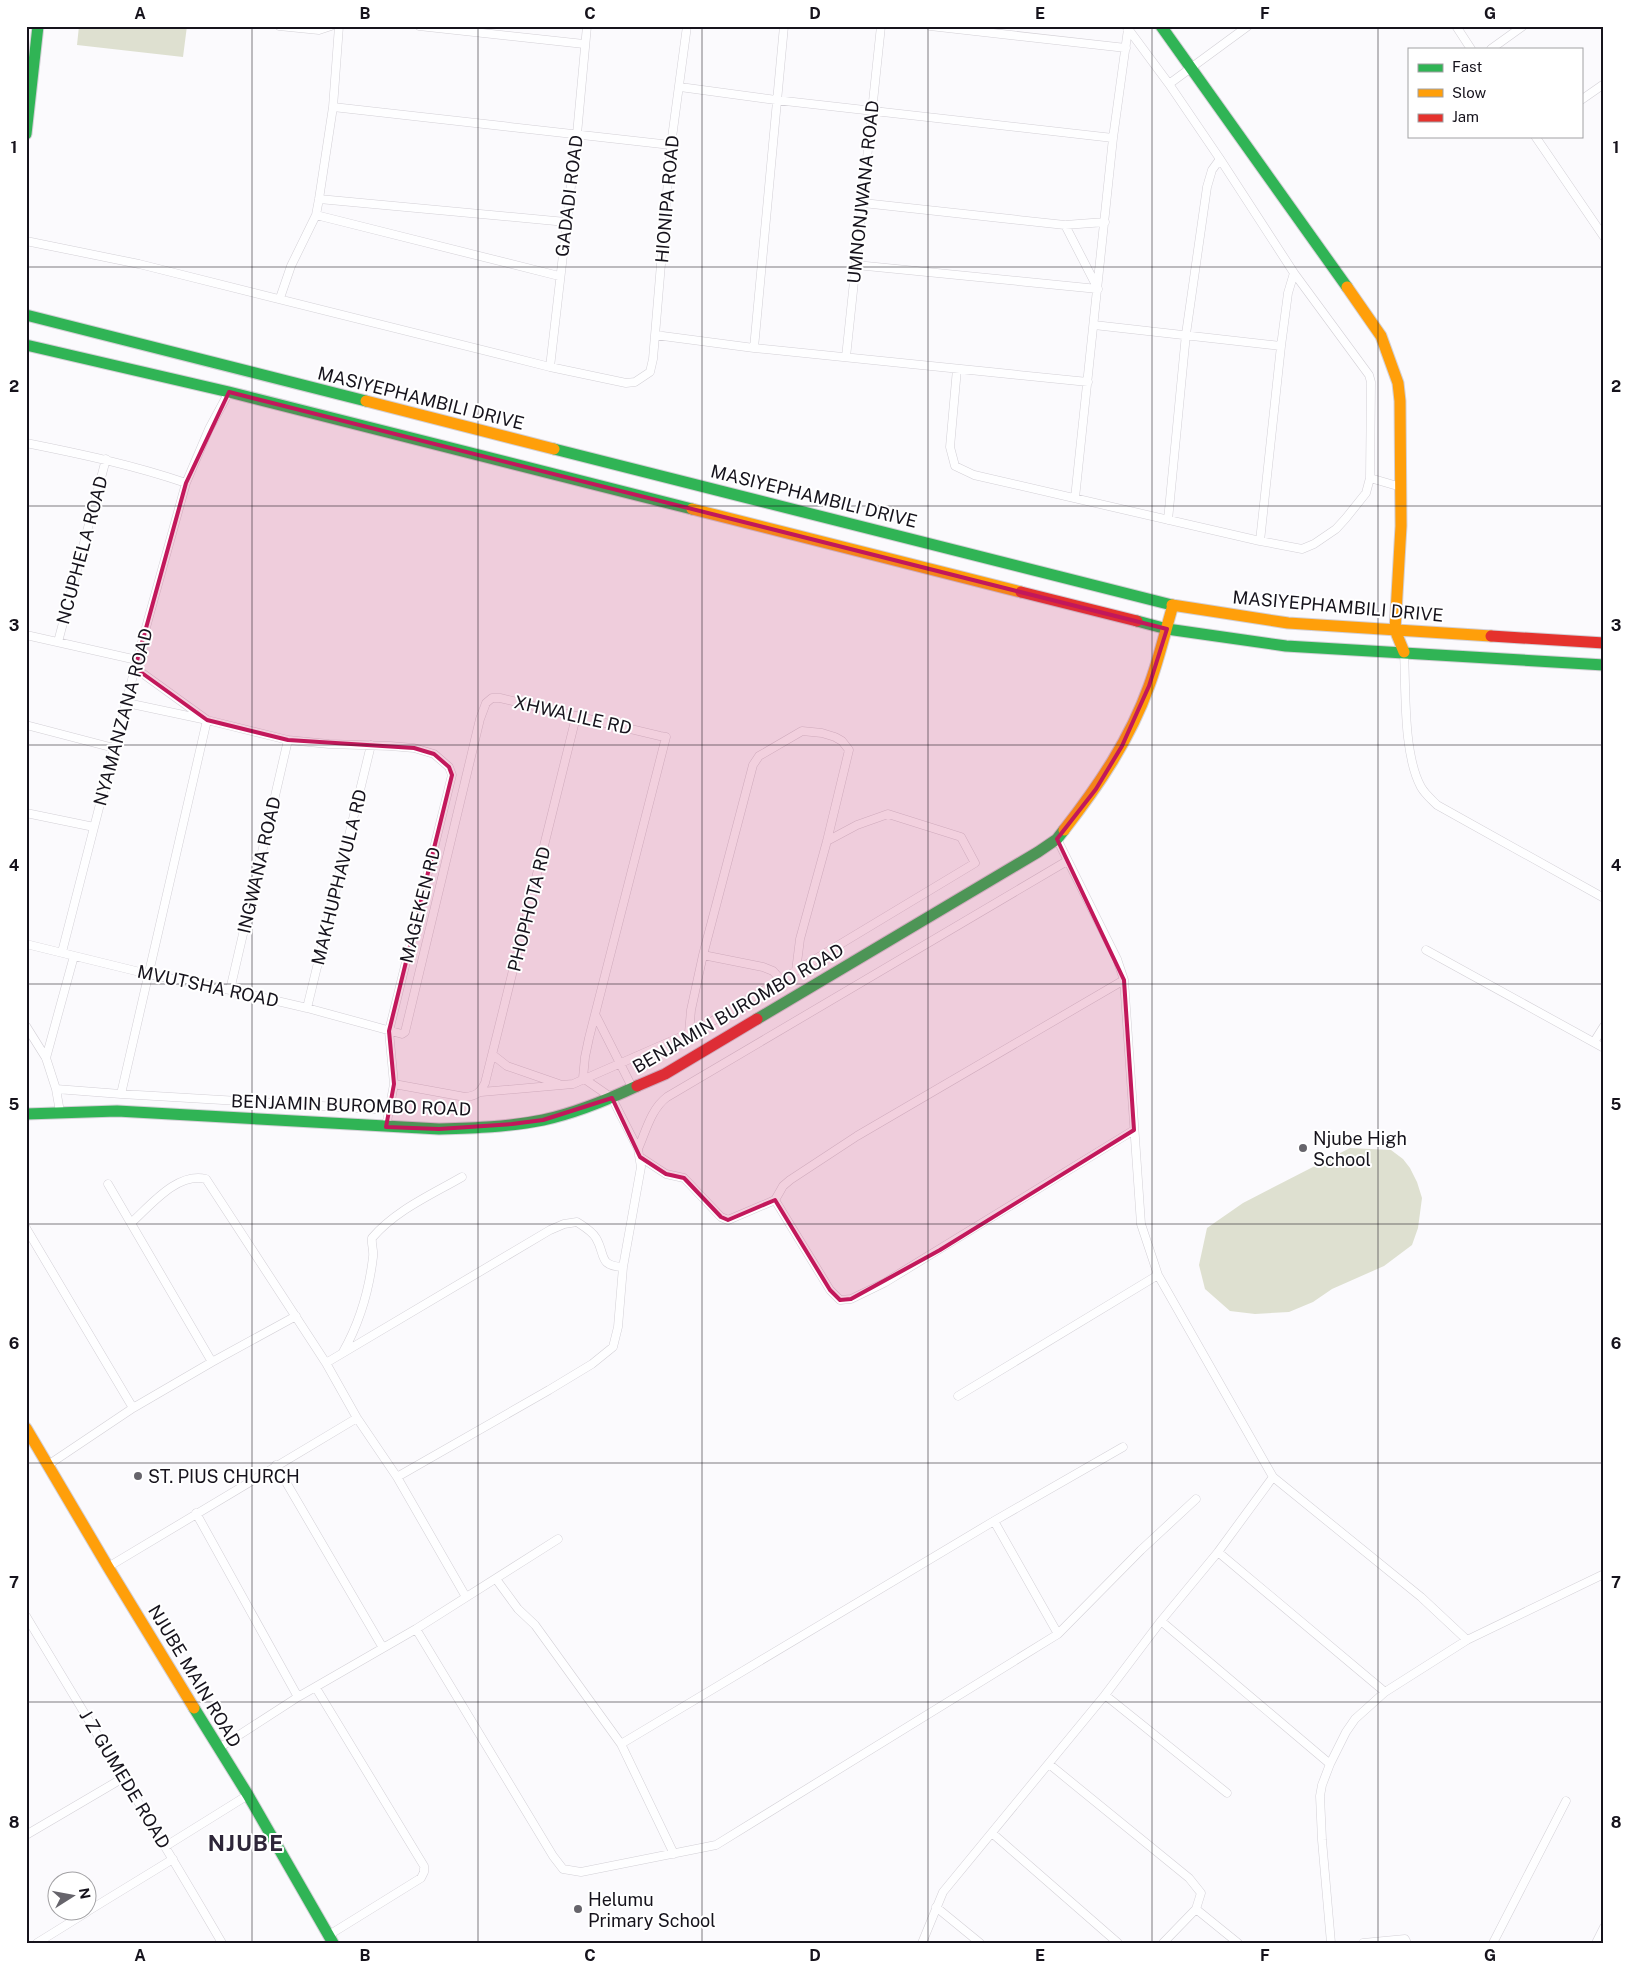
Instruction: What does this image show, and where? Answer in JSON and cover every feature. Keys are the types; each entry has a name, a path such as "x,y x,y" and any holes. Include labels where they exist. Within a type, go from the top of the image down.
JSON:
{"main road":[{"path":"26,134 38,26"},
{"path":"1161,26 1381,336 1398,384 1400,401 1401,526 1395,630 1404,652"},
{"name":"MASIYEPHAMBILI DRIVE","path":"26,315 1173,605 1288,623 1604,643"},
{"path":"26,345 229,392 1167,629 1286,646 1604,665"},
{"name":"BENJAMIN BUROMBO ROAD","path":"26,1114 117,1111 439,1129 543,1120 612,1098 633,1089 665,1074 1057,839 1096,789 1122,746 1149,686 1173,605"},
{"name":"NJUBE MAIN ROAD","path":"26,1428 108,1567 248,1795 331,1939"}],"street":[{"path":"279,26 319,30 331,26"},
{"path":"280,298 291,266 316,215 333,107 339,26"},
{"path":"419,26 584,44"},
{"name":"GADADI ROAD","path":"550,367 559,276 577,134 587,26"},
{"name":"HIONIPA ROAD","path":"550,367 626,383 635,382 650,372 653,359 671,145 687,26"},
{"path":"754,348 784,26"},
{"name":"UMNONJWANA ROAD","path":"846,357 881,26"},
{"path":"930,26 1126,48"},
{"path":"1169,84 1248,26"},
{"path":"1456,26 1470,48"},
{"path":"1492,48 1523,26"},
{"path":"1075,498 1113,138 1126,48 1127,27"},
{"path":"957,369 950,447 955,466 974,476 1302,549 1314,544 1336,529 1366,493 1370,478 1371,382 1369,375 1294,273 1220,158 1127,27"},
{"path":"1582,99 1604,84"},
{"path":"680,88 1113,138"},
{"path":"333,107 671,145"},
{"path":"1535,138 1604,237"},
{"path":"1168,520 1186,334 1207,187 1212,170 1220,158"},
{"path":"319,199 566,222"},
{"path":"863,203 1064,224 1105,222"},
{"path":"316,215 559,276"},
{"path":"1064,224 1098,289"},
{"path":"26,240 139,264 280,298 550,367"},
{"path":"856,265 1098,289"},
{"path":"1260,541 1280,346 1288,293 1294,273"},
{"path":"1094,325 1280,346"},
{"path":"655,335 754,348 1088,382"},
{"name":"NYAMANZANA ROAD","path":"62,952 137,660 186,483 209,429 229,392"},
{"path":"26,443 106,459 148,470 186,483"},
{"name":"NCUPHELA ROAD","path":"58,642 106,459"},
{"path":"1370,478 1401,487"},
{"path":"26,635 137,660"},
{"path":"1404,652 1409,749 1417,776 1426,794 1437,804 1604,898"},
{"path":"135,668 207,720"},
{"name":"XHWALILE RD","path":"389,1031 398,1034 405,1032 486,702 492,698 500,698 666,737 585,1057 584,1078"},
{"path":"127,702 288,740 371,746"},
{"name":"PHOPHOTA RD","path":"481,1092 493,1055 576,717"},
{"path":"121,1094 207,720"},
{"path":"26,725 114,748"},
{"path":"690,1033 691,1010 703,955 755,761 760,756 802,731 822,733 835,737 842,741 848,750 827,841 800,939 796,971"},
{"name":"INGWANA ROAD","path":"230,990 288,740"},
{"name":"MAGEKEN RD","path":"371,746 414,748 434,754 449,766 452,775 389,1031 394,1084 386,1127"},
{"name":"MAKHUPHAVULA RD","path":"308,1008 371,746"},
{"path":"26,813 94,827"},
{"path":"394,1084 451,1096 473,1097 481,1092 573,1084 712,1022 975,863 961,837 888,814 857,825 827,841"},
{"path":"1057,839 1117,959 1124,980 1141,1224 1158,1276 1273,1477 1421,1597 1467,1640"},
{"path":"397,1477 549,1390 592,1364 613,1347 618,1327 624,1267 641,1167 639,1153 658,1103 1067,860"},
{"name":"MVUTSHA ROAD","path":"26,944 148,974 308,1008 389,1031"},
{"path":"1426,950 1604,1048"},
{"path":"703,955 763,967 772,971 781,980"},
{"path":"46,1058 74,956"},
{"path":"584,1078 612,1098 639,1153 650,1165 666,1174 684,1178 720,1217 728,1220 775,1200 783,1186 790,1180 857,1136 1124,980"},
{"path":"596,1016 633,1089"},
{"path":"26,1026 46,1058 56,1089 60,1112"},
{"path":"1594,1042 1604,1026"},
{"path":"493,1055 514,1069 565,1085"},
{"path":"56,1089 390,1110"},
{"path":"775,1200 830,1290 840,1300 851,1299 884,1283 940,1250 1134,1130"},
{"path":"132,1222 173,1186 190,1179 200,1177 206,1179 296,1316 326,1363 357,1418 397,1477 466,1597"},
{"path":"342,1354 358,1323 366,1294 374,1253 372,1238 392,1219 409,1207 462,1177"},
{"path":"108,1184 132,1222 212,1362"},
{"path":"326,1363 550,1230 564,1224 577,1222 586,1228 596,1237 603,1259 608,1264 624,1267"},
{"path":"26,1228 132,1408"},
{"path":"958,1396 1158,1276"},
{"path":"48,1465 132,1408 296,1316"},
{"path":"108,1567 357,1418"},
{"path":"621,1744 994,1521 1123,1447"},
{"path":"276,1465 383,1648"},
{"path":"922,1943 943,1892 1105,1695 1161,1621 1218,1552 1273,1477"},
{"path":"416,1630 553,1856 563,1869 581,1872 716,1844 1058,1634 1141,1550 1196,1499"},
{"path":"196,1513 298,1697"},
{"path":"994,1521 1058,1634"},
{"path":"219,1748 298,1697 416,1630 558,1539"},
{"path":"1218,1552 1385,1692"},
{"path":"1331,1943 1320,1807 1322,1785 1346,1732 1355,1719 1385,1692 1467,1640 1604,1574"},
{"path":"496,1579 518,1609 535,1625 621,1744 674,1854"},
{"name":"J Z GUMEDE ROAD","path":"26,1616 122,1778 166,1846 222,1943"},
{"path":"1161,1621 1330,1764"},
{"path":"316,1688 424,1866 424,1872 420,1878 331,1939"},
{"path":"1105,1695 1227,1793"},
{"path":"1048,1764 1188,1878 1201,1893 1196,1909 1163,1943"},
{"path":"26,1835 122,1778"},
{"path":"166,1846 248,1795"},
{"path":"1494,1943 1566,1801"},
{"path":"992,1833 1118,1943"},
{"path":"98,1904 173,1859"},
{"path":"936,1907 980,1943"},
{"path":"1196,1909 1238,1943"},
{"path":"37,1943 70,1922"},
{"path":"1596,1943 1604,1927"},
{"path":"1364,1943 1405,1939 1407,1943"}],"highlighted area":[{"path":"229,392 1167,629 1149,686 1122,746 1096,789 1057,839 1124,980 1134,1130 940,1250 851,1299 840,1300 830,1290 775,1200 728,1220 721,1217 684,1178 666,1174 640,1157 612,1098 543,1120 512,1124 439,1129 386,1127 394,1084 389,1031 452,775 449,767 434,754 414,748 288,740 207,720 135,668 186,483"}],"green space":[{"path":"79,26 187,26 183,57 77,45"},
{"path":"1350,1148 1391,1150 1403,1159 1410,1168 1422,1198 1418,1228 1412,1245 1384,1266 1332,1289 1313,1302 1289,1312 1255,1314 1230,1311 1205,1289 1199,1265 1207,1228 1243,1203"}],"traffic: fast":[{"path":"26,134 38,26"},
{"path":"1161,26 1347,287"},
{"path":"26,315 366,401"},
{"path":"26,345 229,392 692,509"},
{"path":"554,449 1172,605"},
{"path":"1137,621 1167,629 1286,646 1604,665"},
{"path":"757,1019 1038,852 1057,839 1064,830"},
{"path":"26,1114 117,1111 439,1129 478,1128 543,1120 567,1114 637,1086"},
{"path":"194,1708 248,1795 333,1943"}],"traffic: slow":[{"path":"1347,287 1381,336 1398,383 1400,401 1401,526 1395,630 1404,652"},
{"path":"366,401 554,449"},
{"path":"692,509 1021,592"},
{"path":"1172,605 1288,623 1491,636"},
{"path":"1064,830 1101,779 1133,725 1153,676 1173,605"},
{"path":"26,1428 194,1708"}],"traffic: jam":[{"path":"1021,592 1137,621"},
{"path":"1491,636 1604,643"},
{"path":"637,1086 665,1074 757,1019"}],"place":[{"name":"Njube High School","path":"1303,1148"},
{"name":"ST. PIUS CHURCH","path":"138,1476"},
{"name":"Helumu Primary School","path":"578,1909"}],"district":[{"name":"NJUBE","path":"246,1843"}]}
